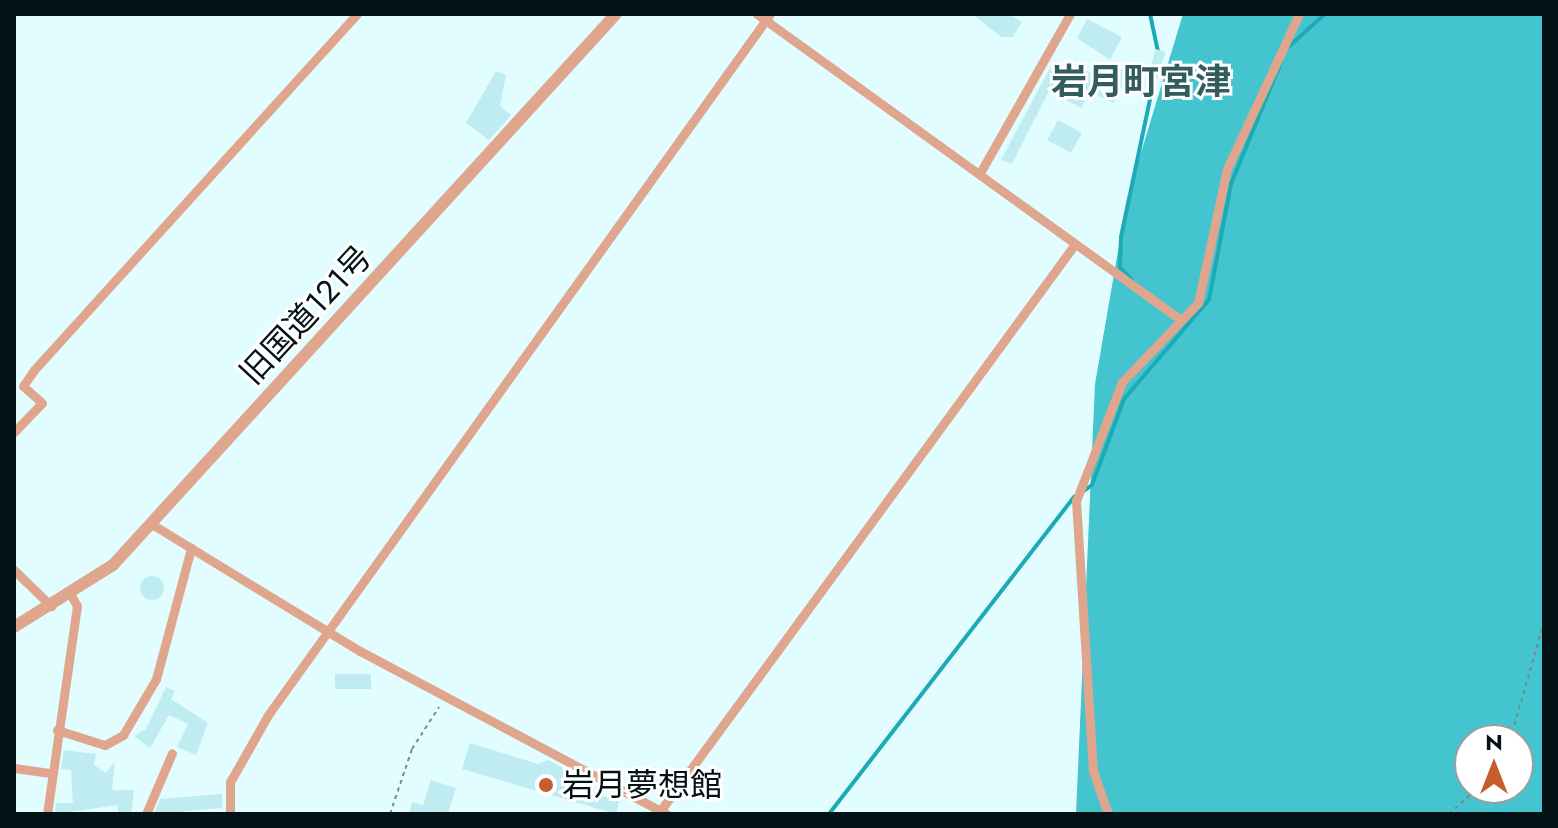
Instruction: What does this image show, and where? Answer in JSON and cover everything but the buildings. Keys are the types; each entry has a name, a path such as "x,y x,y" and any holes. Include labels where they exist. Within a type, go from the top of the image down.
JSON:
{"street":[{"path":"14,432 42,403 23,386 34,370 357,14"},
{"name":"旧国道121号","path":"14,627 71,595 113,565 616,14"},
{"path":"980,173 1070,14"},
{"path":"1108,814 1093,771 1076,501 1122,382 1181,320 1209,277 1227,169 1299,14"},
{"path":"230,814 230,782 327,632 764,16 1181,320"},
{"path":"150,523 327,632 661,813 1075,244"},
{"path":"57,730 105,745 123,735 156,679 191,548"},
{"path":"14,570 51,606"},
{"path":"47,814 77,606 71,595"},
{"path":"146,814 172,753"},
{"path":"14,768 51,773"}],"path":[{"path":"1515,724 1544,622"},
{"path":"390,814 412,749 445,697"}],"shaded area":[{"path":"1183,14 1544,14 1544,814 1076,814 1095,384 1127,199"}],"waterway":[{"path":"1150,14 1158,52"},
{"path":"1285,50 1325,14"},
{"path":"1082,492 1092,485 1124,399 1209,300 1231,184 1281,62"},
{"path":"1132,280 1120,267 1121,237 1153,85"},
{"path":"829,814 1074,497"}],"place":[{"name":"岩月夢想館","path":"546,785"}],"district":[{"name":"岩月町宮津","path":"1141,82"}]}
